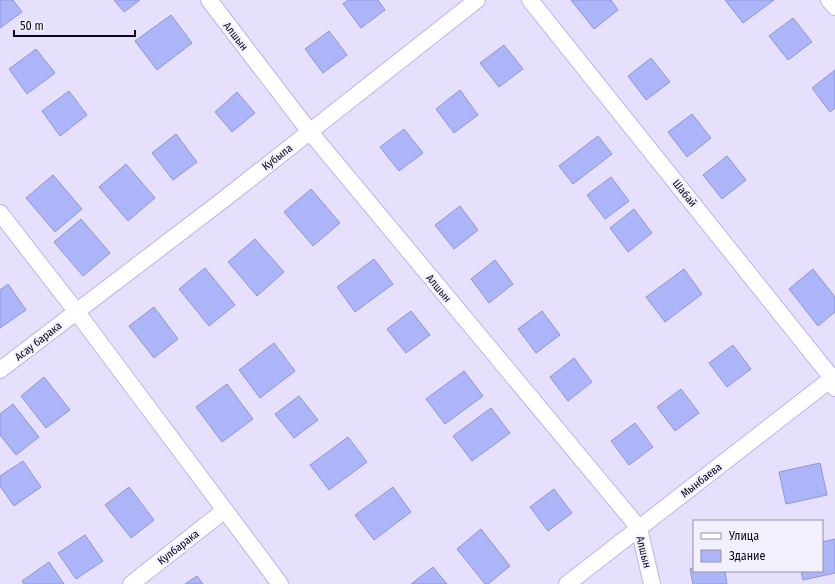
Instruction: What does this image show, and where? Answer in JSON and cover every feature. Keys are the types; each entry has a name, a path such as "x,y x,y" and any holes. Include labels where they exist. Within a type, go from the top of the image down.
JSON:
{"street":[{"name":"Алшын","path":"208,0 310,132 639,528 652,584"},
{"name":"Кубыла","path":"76,311 310,132 477,0"},
{"name":"Шабай","path":"530,0 834,381"},
{"path":"829,0 835,7"},
{"path":"0,213 76,311 280,584"},
{"name":"Асау барака","path":"0,370 76,311"},
{"name":"Мынбаева","path":"567,584 834,381"},
{"name":"Кулбарака","path":"131,584 225,510"}],"building":[{"path":"0,0 13,0 22,12 0,28"},
{"path":"114,0 140,0 124,12"},
{"path":"348,0 378,0 385,10 361,28 343,4"},
{"path":"571,0 611,0 618,10 594,29"},
{"path":"725,0 774,0 743,23"},
{"path":"171,15 192,43 157,70 135,41"},
{"path":"793,18 812,42 788,60 769,36"},
{"path":"329,31 347,55 323,73 305,49"},
{"path":"504,45 523,69 499,87 480,63"},
{"path":"36,49 55,73 27,94 9,69"},
{"path":"651,58 670,82 646,100 628,76"},
{"path":"835,70 835,108 830,112 812,88"},
{"path":"460,90 478,115 454,133 436,109"},
{"path":"69,91 87,115 60,136 42,111"},
{"path":"237,92 255,113 232,132 215,112"},
{"path":"692,114 711,138 687,157 668,132"},
{"path":"404,129 423,153 399,171 380,147"},
{"path":"176,134 197,162 173,180 152,153"},
{"path":"598,136 612,154 573,184 559,166"},
{"path":"727,156 746,180 722,199 703,175"},
{"path":"126,164 155,198 128,221 99,187"},
{"path":"53,175 82,209 55,232 26,198"},
{"path":"611,177 629,201 605,219 587,195"},
{"path":"311,189 340,223 313,246 284,212"},
{"path":"460,206 478,230 454,249 435,225"},
{"path":"634,209 652,233 628,252 610,228"},
{"path":"81,219 110,253 83,276 54,242"},
{"path":"255,239 284,272 257,296 228,262"},
{"path":"374,259 393,284 355,312 337,287"},
{"path":"495,260 513,284 489,303 471,279"},
{"path":"205,268 235,305 209,326 179,289"},
{"path":"684,269 702,294 665,322 646,297"},
{"path":"813,269 835,297 835,312 818,326 789,289"},
{"path":"8,284 26,310 0,328 0,290"},
{"path":"154,307 178,339 154,358 129,326"},
{"path":"411,311 430,335 406,353 387,329"},
{"path":"542,311 560,335 536,353 518,329"},
{"path":"274,343 295,371 260,398 239,370"},
{"path":"733,345 751,369 727,387 709,363"},
{"path":"574,358 592,382 568,401 550,377"},
{"path":"464,371 483,396 445,424 426,399"},
{"path":"44,377 70,410 46,428 21,396"},
{"path":"227,384 253,419 222,442 196,407"},
{"path":"681,389 699,413 675,431 657,407"},
{"path":"299,396 318,420 294,438 275,414"},
{"path":"13,404 39,437 16,455 0,435 0,414"},
{"path":"491,408 510,433 472,461 453,436"},
{"path":"635,423 653,447 629,465 611,441"},
{"path":"348,437 367,462 329,490 310,465"},
{"path":"23,461 41,487 14,506 0,486 0,476"},
{"path":"820,463 827,495 786,504 779,472"},
{"path":"129,487 154,520 131,538 105,505"},
{"path":"393,487 411,512 374,540 355,515"},
{"path":"554,489 572,513 548,531 530,507"},
{"path":"481,529 510,566 488,584 485,584 457,549"},
{"path":"85,535 103,561 76,579 58,553"},
{"path":"835,539 835,573 803,580 801,572 823,572 823,542"},
{"path":"49,562 64,584 24,584 22,581"},
{"path":"433,567 447,584 411,584"},
{"path":"693,568 693,572 725,572 727,584 693,584 690,569"},
{"path":"197,576 203,584 185,584"}]}
